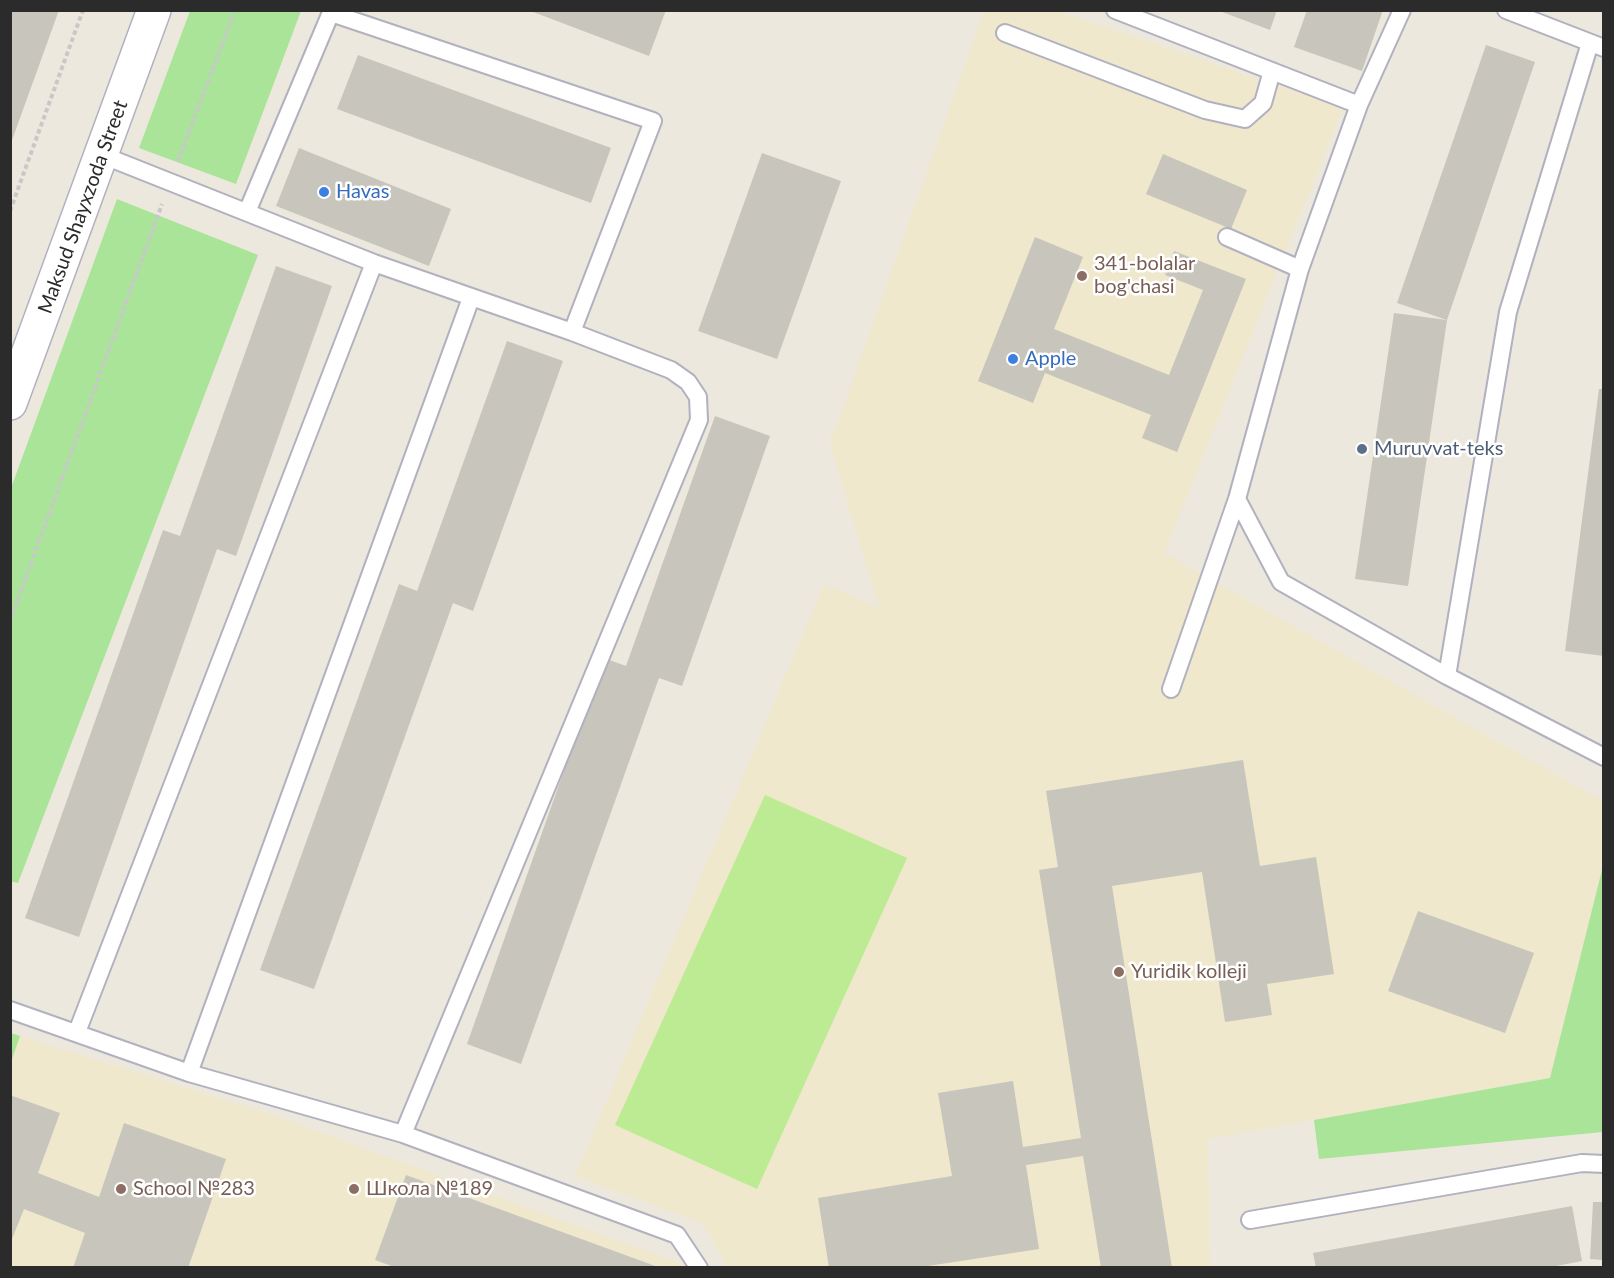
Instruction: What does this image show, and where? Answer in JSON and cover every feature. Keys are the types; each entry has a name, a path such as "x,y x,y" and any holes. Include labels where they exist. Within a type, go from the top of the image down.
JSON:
{"street":[{"name":"Maksud Shayxzoda Street","path":"10,403 154,10"}],"lane":[{"path":"1115,10 1359,105"},
{"path":"1171,689 1237,499 1300,269 1359,105 1402,10"},
{"path":"1447,676 1508,312 1597,46 1506,10"},
{"path":"246,212 332,12 653,121 572,332"},
{"path":"1005,33 1205,110 1245,119 1263,103 1272,71"},
{"path":"102,155 374,263 572,332 671,370 688,382 698,397 699,420 403,1134"},
{"path":"1227,237 1300,269"},
{"path":"78,1032 374,263"},
{"path":"189,1073 471,298"},
{"path":"1237,499 1281,582 1447,676 1604,757"},
{"path":"10,1010 78,1032 189,1073 403,1134 677,1235 699,1268"},
{"path":"1250,1220 1582,1163 1604,1164"}],"path":[{"path":"10,211 83,10"},
{"path":"10,621 235,10"}],"shaded area":[{"name":"Yuridik kolleji","path":"984,11 1059,11 1343,108 1164,553 1603,801 1603,866 1550,1078 1208,1139 1210,1267 728,1267 703,1224 575,1176 824,584 879,608 830,444"},
{"path":"10,1033 261,1111 691,1267 11,1267"}],"green space":[{"path":"190,11 301,11 236,184 139,148"},
{"path":"117,199 258,255 18,883 10,881 11,488"},
{"path":"765,795 907,858 757,1189 615,1125"},
{"path":"1603,866 1603,1132 1319,1159 1314,1120 1550,1078"},
{"path":"10,1033 20,1036 11,1062"}],"building":[{"path":"10,10 59,10 11,143 10,143"},
{"path":"528,10 666,10 649,56"},
{"path":"1217,10 1277,10 1270,30"},
{"path":"1307,10 1383,10 1362,71 1294,47"},
{"path":"1486,45 1535,62 1447,320 1397,303"},
{"path":"358,55 611,148 591,203 337,109"},
{"path":"299,148 451,209 429,266 276,206"},
{"path":"762,153 841,181 777,359 698,331"},
{"path":"1163,154 1247,190 1231,229 1146,194"},
{"path":"1035,237 1083,257 1054,329 1169,375 1203,290 1165,275 1174,251 1246,279 1177,452 1142,438 1151,415 1045,373 1033,403 978,381"},
{"path":"276,266 332,286 236,556 217,549 79,937 25,918 163,530 180,536"},
{"path":"1394,313 1447,320 1408,586 1355,579"},
{"path":"507,341 563,361 473,611 453,603 314,989 260,970 399,584 417,591"},
{"path":"1599,389 1604,389 1604,656 1565,651"},
{"path":"715,416 770,436 682,686 659,678 521,1064 467,1044 604,658 626,666"},
{"path":"1243,760 1260,866 1316,857 1334,974 1267,984 1272,1015 1225,1022 1202,872 1112,886 1172,1268 1101,1268 1083,1156 1026,1165 1039,1249 915,1268 829,1268 818,1198 952,1176 938,1093 1013,1081 1023,1147 1081,1138 1039,870 1058,867 1046,791"},
{"path":"1418,911 1534,953 1505,1033 1388,991"},
{"path":"10,1095 60,1113 38,1173 99,1197 124,1123 226,1159 188,1268 73,1268 85,1233 24,1209 10,1244"},
{"path":"406,1175 658,1268 397,1268 375,1260"},
{"path":"1593,1202 1604,1202 1604,1260 1590,1259"},
{"path":"1572,1206 1582,1261 1546,1268 1316,1268 1313,1253"}],"place":[{"name":"Havas","path":"324,192"},
{"name":"341-bolalar bog'chasi","path":"1082,276"},
{"name":"Apple","path":"1013,359"},
{"name":"Muruvvat-teks","path":"1362,449"},
{"name":"Yuridik kolleji","path":"1119,972"},
{"name":"School №283","path":"121,1189"},
{"name":"Школа №189","path":"354,1189"}]}
